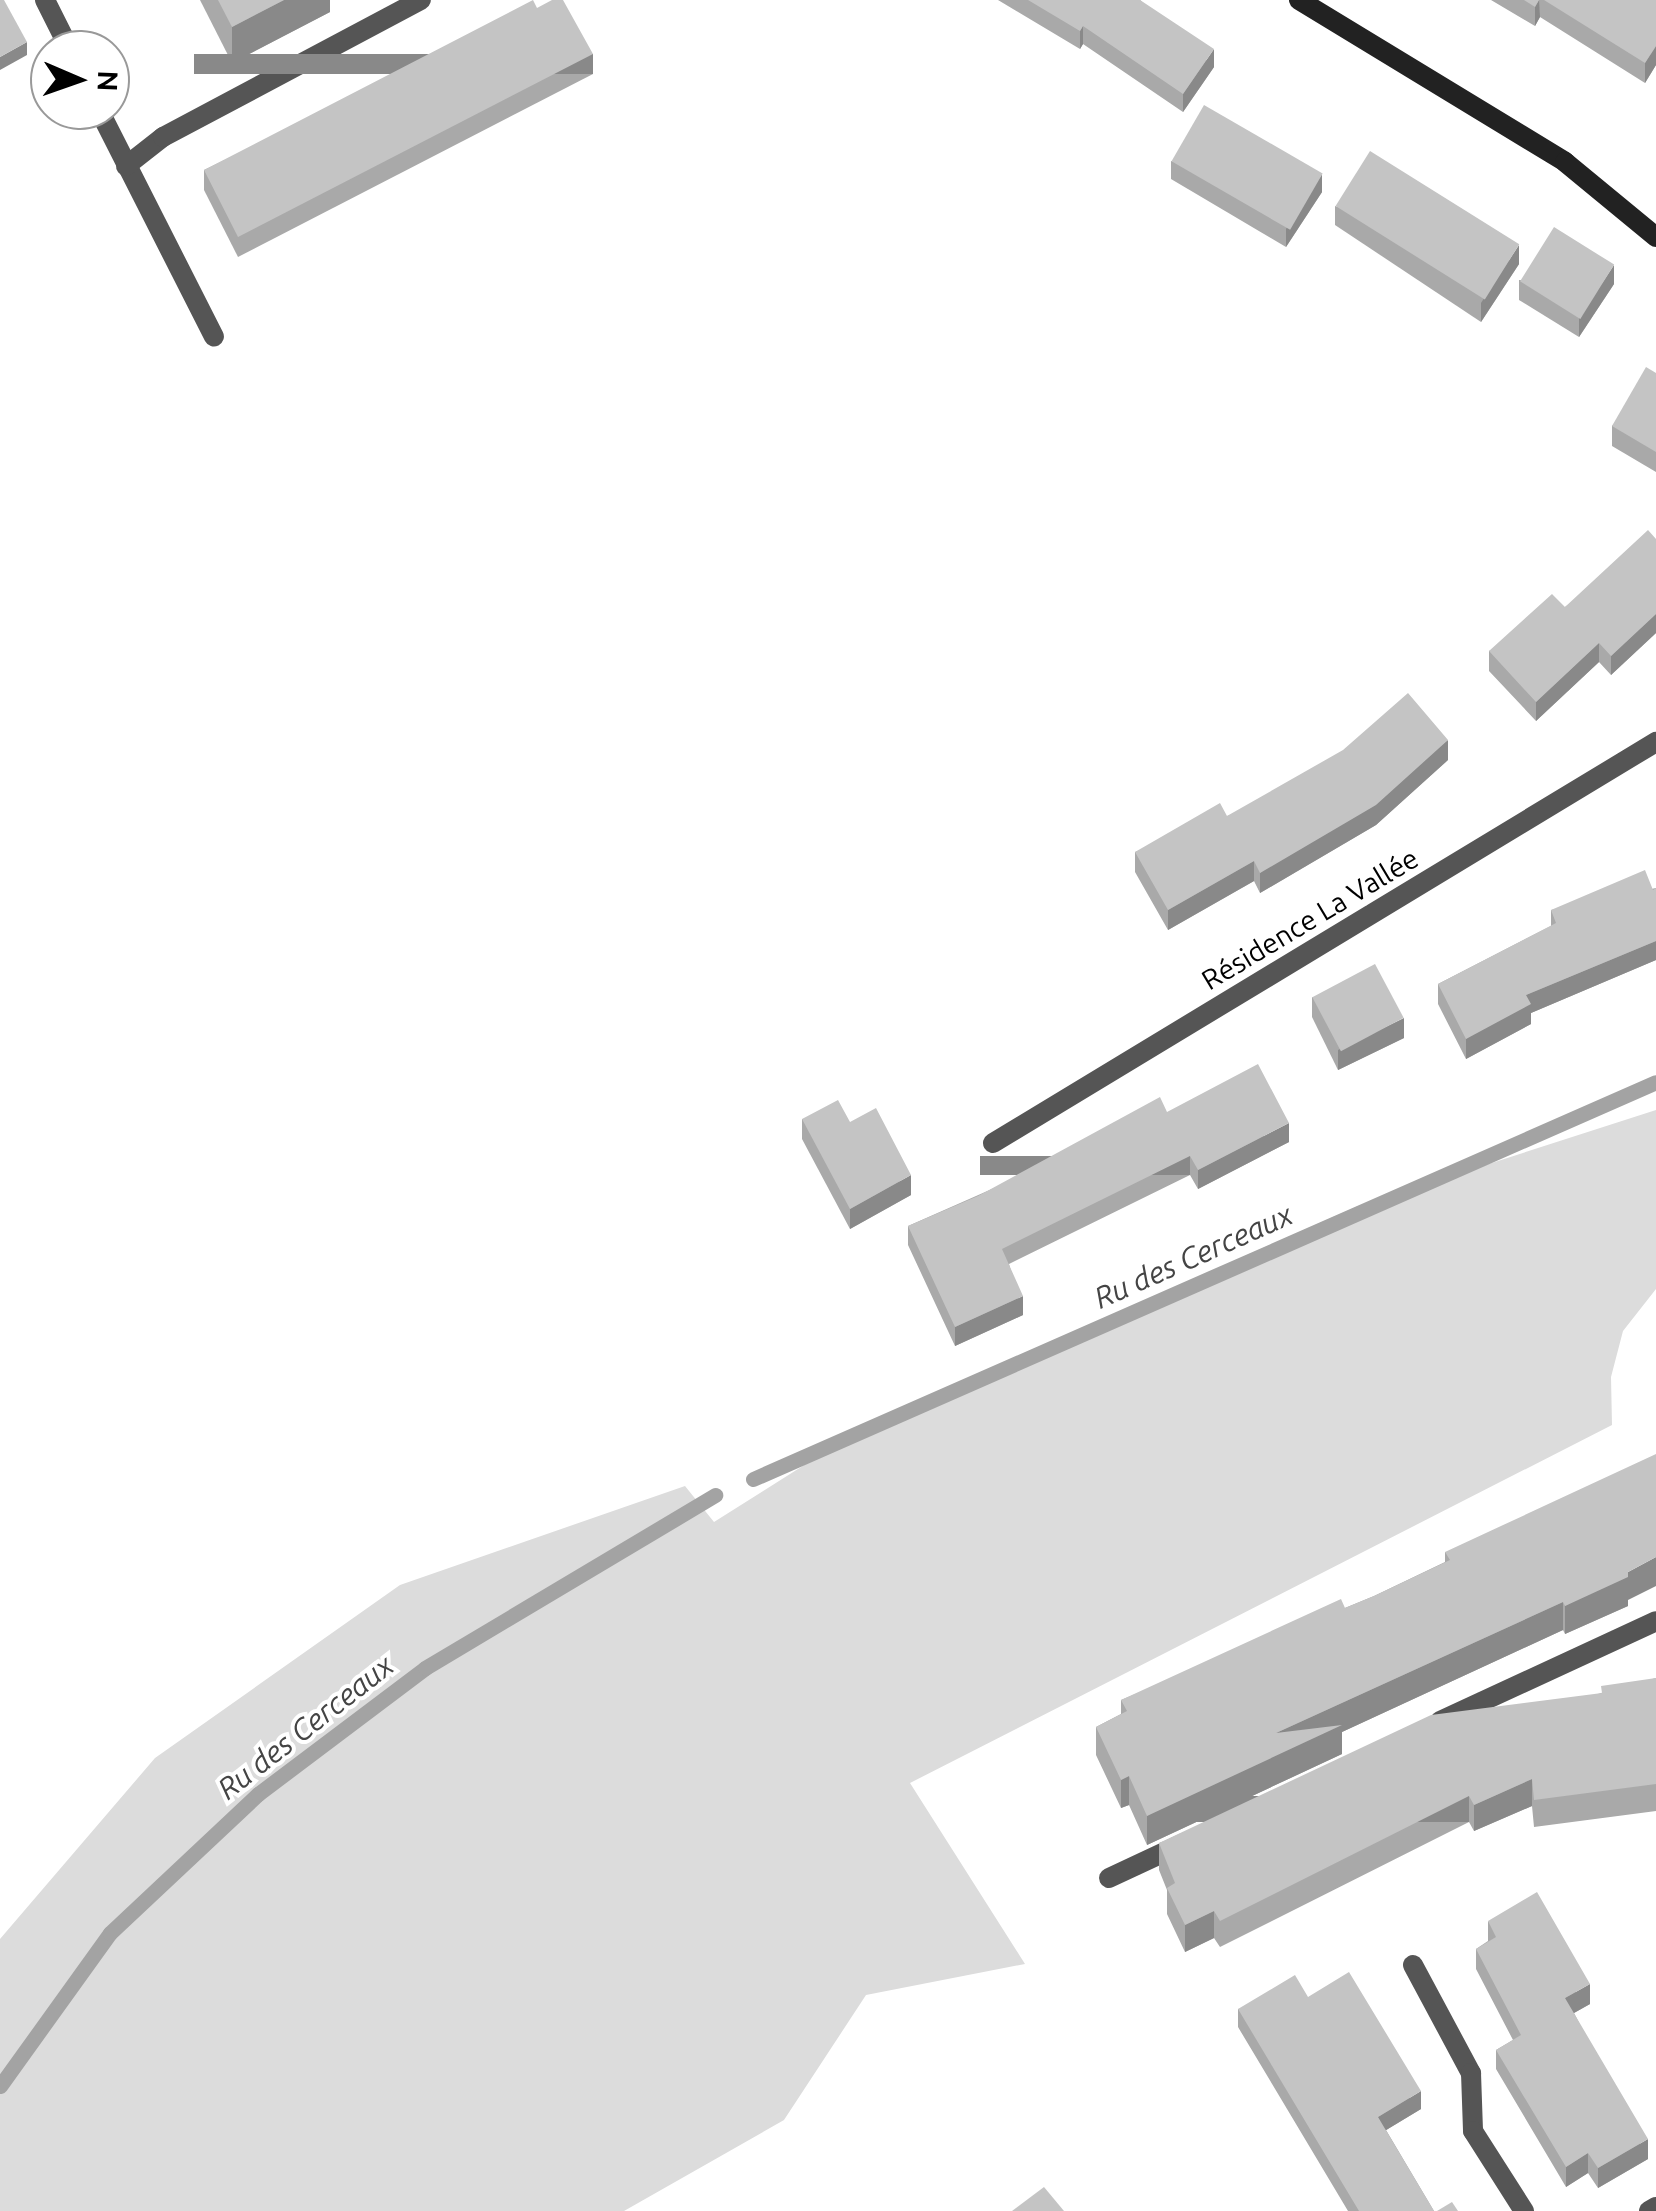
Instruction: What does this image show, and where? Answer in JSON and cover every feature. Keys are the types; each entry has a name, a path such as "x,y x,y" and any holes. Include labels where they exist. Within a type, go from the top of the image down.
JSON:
{"street":[{"path":"46,0 60,30"},
{"path":"126,166 162,137 421,0"},
{"path":"1298,0 1566,162 1656,237"},
{"path":"109,130 214,337"},
{"name":"Résidence La Vallée","path":"993,1143 1656,742"},
{"path":"1427,1728 1656,1622"},
{"path":"1109,1878 1196,1837"},
{"path":"1413,1966 1471,2072 1474,2131 1524,2211"},
{"path":"1648,2211 1656,2206"}],"shaded area":[{"path":"1656,1110 1656,1289 1623,1331 1611,1377 1612,1425 910,1783 1025,1964 866,1995 784,2120 624,2211 0,2211 0,1939 155,1758 400,1585 685,1486 714,1522 877,1419 1358,1206"}],"building":[{"path":"0,0 4,0 27,42 0,57"},
{"path":"218,0 284,0 232,27"},
{"path":"533,0 537,8 552,0 563,0 593,54 238,237 204,170"},
{"path":"1028,0 1140,0 1214,49 1183,94 1083,26 1080,31"},
{"path":"1544,0 1656,0 1656,46 1645,63"},
{"path":"1204,105 1323,174 1290,230 1172,161"},
{"path":"1370,151 1519,244 1485,299 1336,206"},
{"path":"1554,227 1614,265 1580,319 1520,281"},
{"path":"1646,367 1656,373 1656,452 1612,426"},
{"path":"1648,530 1656,539 1656,614 1611,656 1599,643 1536,702 1489,651 1552,594 1565,607"},
{"path":"1408,693 1448,740 1376,805 1260,873 1254,861 1168,910 1135,852 1220,803 1227,816 1343,750"},
{"path":"1645,870 1653,890 1656,888 1656,941 1526,995 1531,1004 1466,1039 1438,984 1556,923 1551,910"},
{"path":"1375,964 1404,1018 1341,1051 1312,997"},
{"path":"1258,1064 1289,1123 1198,1170 1190,1156 1002,1249 1023,1296 955,1327 908,1226 978,1196 1160,1097 1167,1112"},
{"path":"838,1100 850,1122 876,1108 911,1175 850,1209 802,1119"},
{"path":"1656,1454 1656,1557 1628,1572 1628,1577 1565,1606 1563,1602 1276,1733 1342,1725 1147,1816 1129,1776 1121,1780 1096,1727 1127,1711 1121,1700 1341,1599 1345,1608 1374,1596 1450,1560 1445,1552"},
{"path":"1656,1678 1656,1784 1534,1800 1532,1779 1474,1805 1469,1796 1220,1921 1214,1911 1185,1925 1167,1888 1175,1883 1159,1843 1431,1715 1602,1693 1601,1686"},
{"path":"1537,1892 1590,1984 1565,1998 1648,2139 1598,2168 1588,2153 1566,2167 1496,2050 1521,2035 1476,1949 1496,1937 1488,1921"},
{"path":"1349,1972 1421,2091 1378,2117 1434,2211 1359,2211 1238,2009 1295,1975 1308,1997"},
{"path":"1044,2187 1064,2211 1012,2211"},
{"path":"1452,2202 1458,2211 1437,2211"}],"waterway":[{"name":"Ru des Cerceaux","path":"753,1479 1656,1082"},
{"name":"Ru des Cerceaux","path":"0,2086 110,1933 258,1794 425,1668 715,1495"}]}
